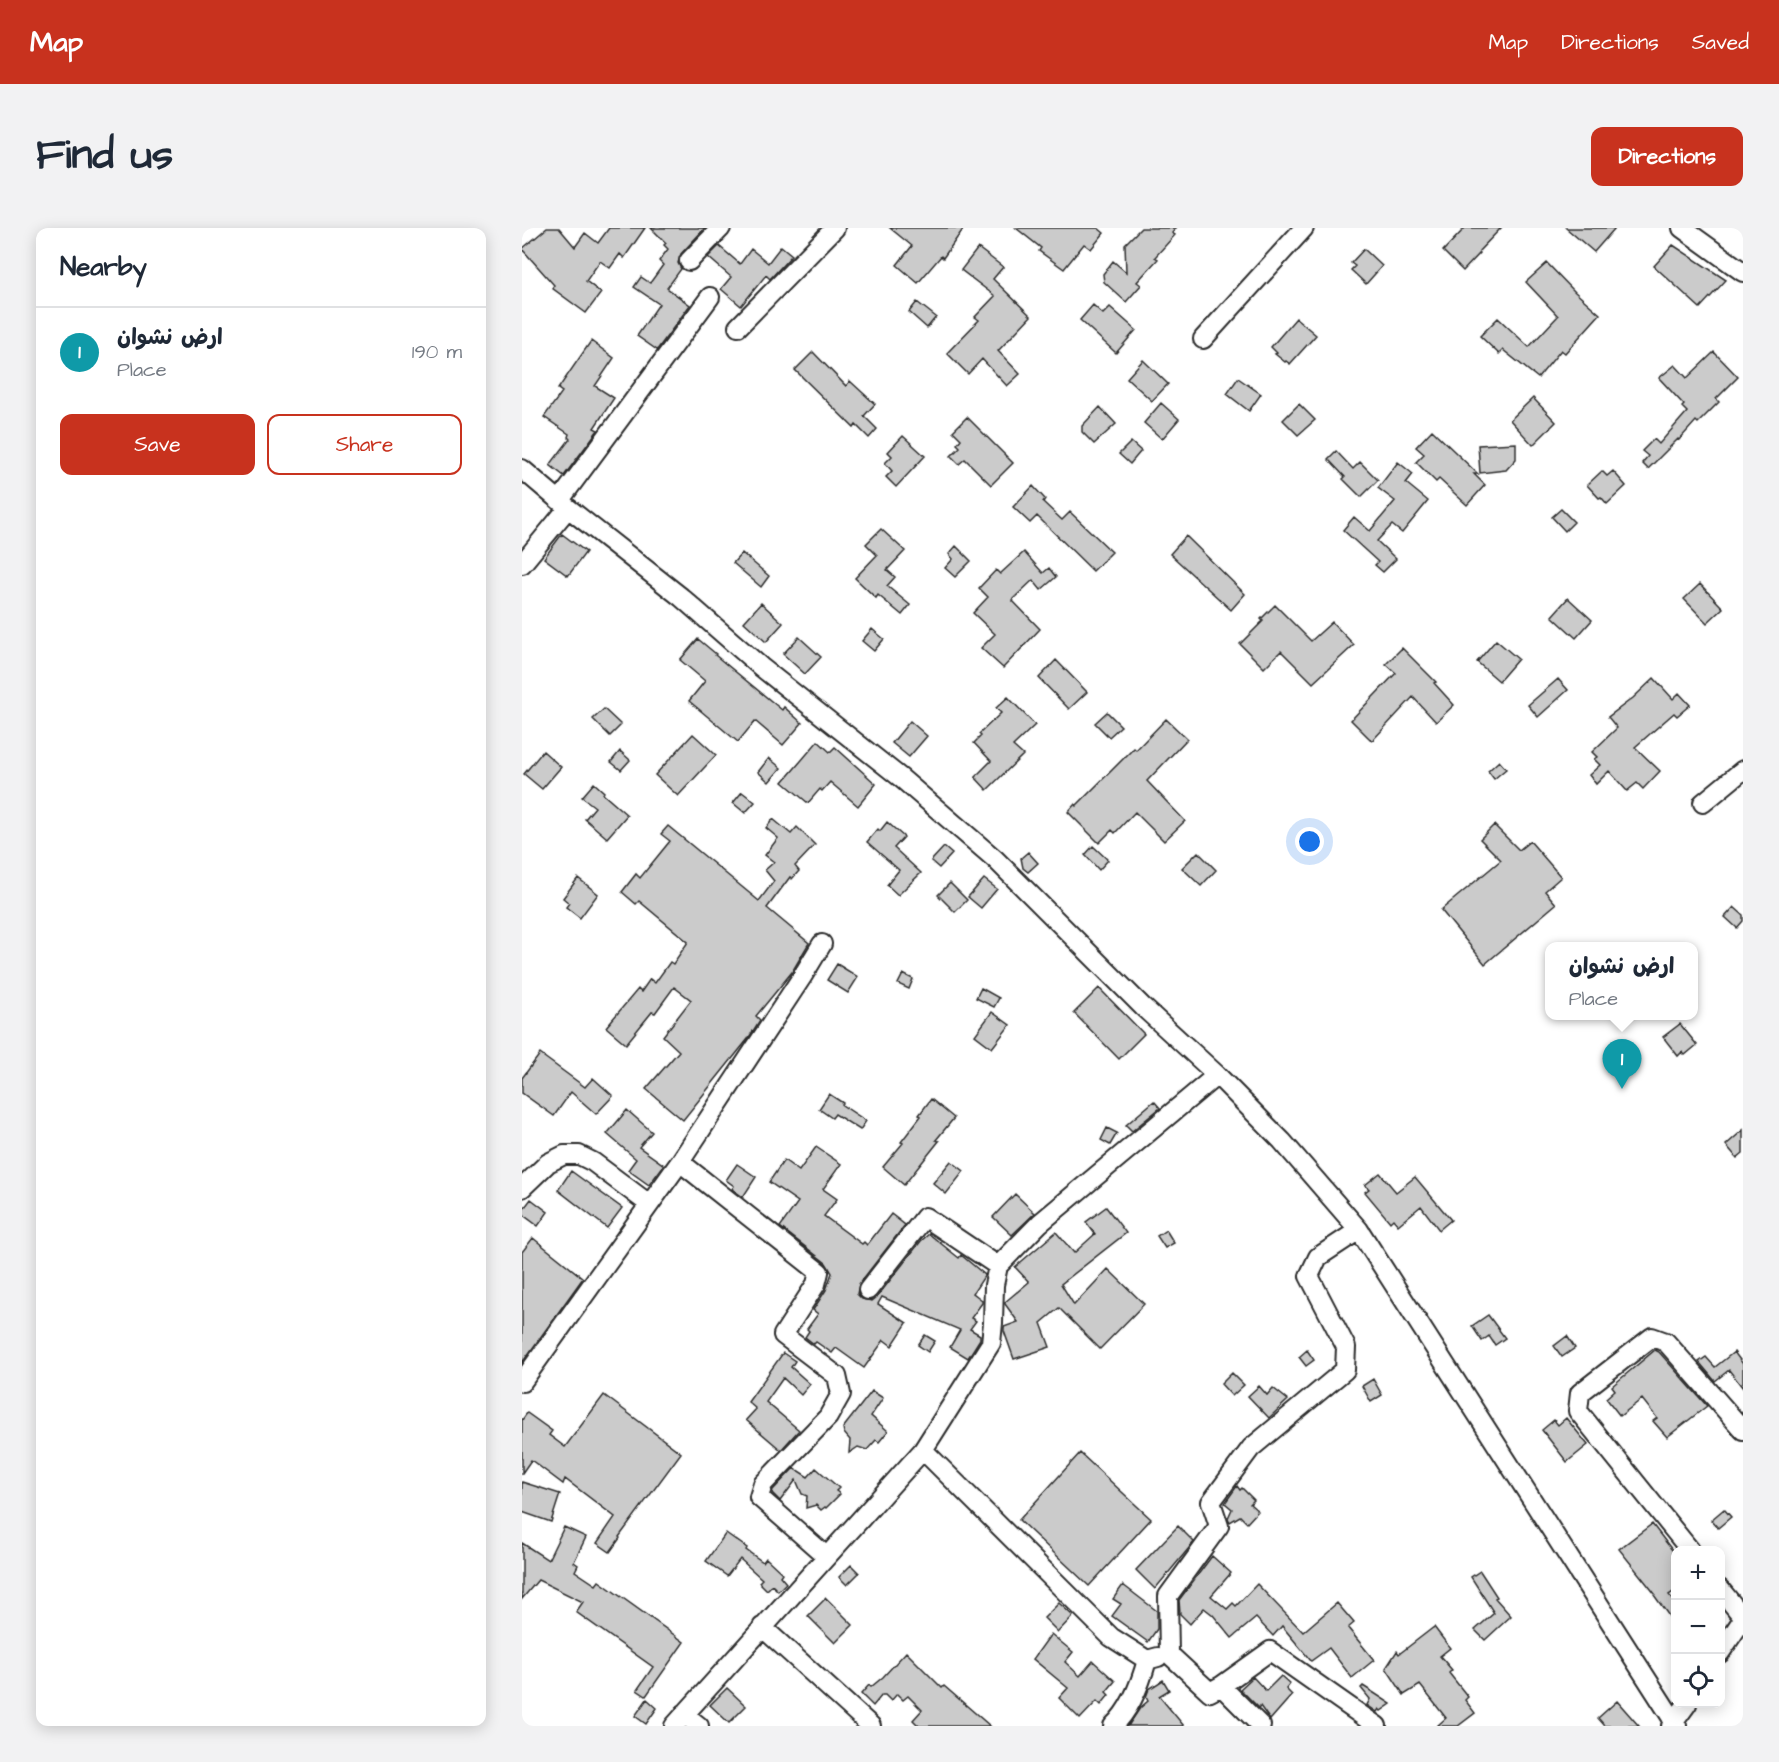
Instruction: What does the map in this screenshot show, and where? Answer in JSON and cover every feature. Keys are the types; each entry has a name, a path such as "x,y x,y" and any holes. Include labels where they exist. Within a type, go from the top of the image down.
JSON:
{"street":[{"path":"689,261 721,228"},
{"path":"738,327 835,228"},
{"path":"1203,339 1304,228"},
{"path":"1682,228 1743,271"},
{"path":"522,564 710,297"},
{"path":"522,469 681,597 760,667 901,778 986,852 1282,1141 1359,1230 1674,1725 1685,1708"},
{"path":"1703,803 1743,770"},
{"path":"522,1382 680,1162 822,944"},
{"path":"699,1726 679,1720 923,1450 991,1343 994,1285 998,1266 1040,1223 1217,1076"},
{"path":"522,1188 548,1163 564,1155 579,1155 649,1204"},
{"path":"680,1162 819,1272 816,1284 783,1335 837,1376 842,1394 828,1417 763,1484 759,1497 826,1556"},
{"path":"868,1290 925,1218 998,1266"},
{"path":"1359,1230 1318,1257 1309,1276 1347,1347 1345,1370 1251,1448 1211,1502 1219,1526 1167,1596 1169,1654 1210,1692 1270,1651 1377,1726"},
{"path":"1686,1546 1578,1411 1580,1393 1652,1337 1666,1342 1743,1430"},
{"path":"923,1450 1111,1637 1147,1660 1169,1654"},
{"path":"1725,1595 1743,1618 1725,1645"},
{"path":"762,1627 871,1726"},
{"path":"1113,1726 1141,1682 1147,1660"},
{"path":"1221,1686 1261,1726"}],"building":[{"path":"547,228 559,228 575,247 585,233 598,243 609,228 645,228 624,258 620,254 610,268 600,261 586,281 601,293 586,313 552,288 554,285 522,249"},
{"path":"651,228 705,228 681,254 678,263 681,269 667,288 690,305 657,350 637,336 659,304 634,287 641,277 650,283 663,265 659,261 668,249 664,245 666,243"},
{"path":"890,228 964,228 943,258 941,256 918,283 897,265 912,246"},
{"path":"1016,228 1098,228 1104,233 1091,249 1084,244 1064,269 1039,251 1041,248"},
{"path":"1141,228 1176,228 1172,233 1175,235 1155,257 1158,259 1137,282 1141,285 1126,302 1104,282 1103,274 1113,261 1126,272 1125,244"},
{"path":"1465,228 1501,228 1463,271 1443,251"},
{"path":"1566,228 1615,228 1594,252"},
{"path":"1673,245 1726,280 1700,308 1654,266"},
{"path":"719,246 740,264 751,249 768,263 781,246 792,255 770,279 766,275 741,306 721,289 731,277 708,257"},
{"path":"978,248 1003,267 993,279 1031,316 998,351 1020,374 1007,386 982,359 968,374 947,353 979,320 975,317 995,296 961,270"},
{"path":"1364,249 1382,266 1366,284 1351,270 1355,266 1351,263"},
{"path":"1547,263 1600,314 1565,353 1561,350 1538,378 1503,350 1499,354 1480,336 1498,318 1529,347 1558,316 1526,282"},
{"path":"917,302 936,317 927,328 909,312"},
{"path":"1093,305 1103,314 1110,307 1136,330 1116,353 1080,320"},
{"path":"1296,318 1316,335 1290,364 1275,354 1277,353 1271,347"},
{"path":"591,341 614,358 595,386 614,398 594,428 598,430 564,476 550,465 570,439 569,434 544,417 562,392 558,389"},
{"path":"813,352 846,386 850,381 875,404 864,416 877,429 869,438 856,425 854,428 795,370"},
{"path":"1714,352 1738,377 1716,399 1719,402 1698,423 1696,421 1648,469 1642,463 1648,456 1642,451 1654,439 1659,444 1687,412 1682,407 1684,405 1659,378 1675,365 1687,378"},
{"path":"1143,360 1168,384 1152,401 1127,378"},
{"path":"1238,378 1261,394 1249,411 1227,394"},
{"path":"1533,398 1556,422 1533,445 1510,420"},
{"path":"1161,403 1179,419 1162,439 1144,423"},
{"path":"1299,404 1315,420 1298,435 1283,420"},
{"path":"1100,407 1116,424 1094,444 1082,432 1082,426"},
{"path":"967,417 1013,463 991,485 965,459 959,464 951,456 960,447 957,444 961,439 953,431"},
{"path":"1432,430 1478,474 1474,474 1485,485 1467,505 1439,479 1436,482 1416,462 1424,454 1416,447"},
{"path":"903,436 925,456 896,487 886,477 892,471 885,463 892,456 888,452"},
{"path":"1131,442 1141,451 1130,464 1119,454"},
{"path":"1516,443 1516,459 1506,470 1480,473 1478,445"},
{"path":"1336,451 1353,469 1360,462 1378,480 1361,497 1328,459"},
{"path":"1398,462 1413,474 1406,483 1428,501 1402,533 1392,525 1377,541 1396,559 1383,572 1375,565 1378,562 1343,530 1354,517 1370,531 1395,501 1378,488"},
{"path":"1602,471 1607,476 1613,471 1626,486 1607,504 1587,485"},
{"path":"1033,486 1045,499 1043,502 1062,520 1070,512 1112,552 1093,571 1037,516 1030,523 1013,507"},
{"path":"1561,509 1574,522 1565,531 1552,517"},
{"path":"881,529 905,551 887,570 895,577 887,586 910,605 902,615 878,595 876,598 855,578 877,555 866,544"},
{"path":"562,534 586,552 568,576 544,558"},
{"path":"1186,536 1245,594 1231,610 1170,554"},
{"path":"956,546 971,561 955,577 945,568 953,559 949,554"},
{"path":"1024,552 1043,573 1049,568 1056,577 1041,590 1033,580 1012,600 1040,629 1003,668 981,648 995,634 973,613 988,597 979,588 996,570 1000,574"},
{"path":"742,553 769,576 761,587 733,563"},
{"path":"1700,584 1723,608 1707,623 1684,599"},
{"path":"1568,598 1592,620 1576,638 1552,616"},
{"path":"761,603 783,623 766,642 744,622"},
{"path":"1275,605 1311,641 1332,622 1354,645 1313,683 1281,651 1264,668 1240,644"},
{"path":"872,629 884,639 874,651 862,641"},
{"path":"799,637 821,657 805,674 783,654"},
{"path":"698,639 782,710 784,707 802,723 783,745 755,721 738,742 689,701 705,681 680,660"},
{"path":"1496,640 1518,659 1499,681 1477,662"},
{"path":"1402,648 1436,682 1434,683 1454,705 1436,722 1413,697 1372,741 1351,720 1396,673 1386,664"},
{"path":"1056,660 1087,692 1069,709 1039,678"},
{"path":"1654,678 1673,699 1679,693 1690,705 1677,716 1674,713 1635,747 1660,771 1643,789 1637,783 1627,791 1609,771 1596,784 1589,775 1600,765 1594,759 1597,757 1592,752 1617,728 1608,717"},
{"path":"1558,679 1568,690 1538,717 1528,705"},
{"path":"1008,697 1035,725 1013,746 1023,755 987,790 975,777 991,761 974,743 981,736 979,734 1001,713 996,708"},
{"path":"604,709 621,725 610,736 593,719"},
{"path":"1107,712 1121,726 1109,737 1095,723"},
{"path":"1166,719 1187,739 1147,781 1185,821 1164,841 1135,812 1115,833 1112,830 1099,843 1068,812 1134,748 1136,750"},
{"path":"910,721 927,736 909,757 892,743"},
{"path":"693,734 716,755 678,796 655,775"},
{"path":"818,741 830,752 835,747 876,784 858,806 830,782 822,791 820,789 808,803 783,782"},
{"path":"543,751 561,767 542,789 524,774"},
{"path":"620,751 630,760 621,770 611,762"},
{"path":"769,758 781,768 769,782 758,772"},
{"path":"1499,761 1506,769 1494,779 1488,771"},
{"path":"594,783 627,815 607,838 585,819 595,807 582,797"},
{"path":"742,792 755,802 745,813 733,803"},
{"path":"773,819 791,834 797,827 815,845 795,866 799,871 792,879 790,877 767,908 809,943 792,972 756,1016 760,1020 748,1039 683,1120 646,1089 679,1051 663,1036 691,1000 674,987 655,1013 652,1012 626,1044 606,1027 638,989 641,992 650,979 655,983 670,962 673,964 688,942 639,901 636,904 622,892 636,874 640,878 670,841 661,834 668,826 759,901 774,881 765,870 774,862 765,855 778,838 766,828"},
{"path":"887,822 904,837 894,848 921,873 898,895 887,885 899,870 867,842"},
{"path":"1494,825 1519,850 1530,841 1561,877 1545,891 1556,904 1485,964 1441,910 1501,860 1480,839"},
{"path":"1093,846 1108,860 1099,870 1085,855"},
{"path":"944,847 952,854 939,868 931,861"},
{"path":"1028,852 1038,863 1028,872 1023,868 1021,858"},
{"path":"1198,852 1216,870 1201,886 1182,868"},
{"path":"578,878 598,894 580,918 566,907 569,903 563,898"},
{"path":"984,879 997,889 981,908 968,897"},
{"path":"950,883 967,900 955,912 938,895"},
{"path":"1734,907 1743,915 1743,921 1737,928 1725,917"},
{"path":"837,964 858,977 848,993 827,980"},
{"path":"903,974 913,979 909,989 898,984"},
{"path":"981,988 999,998 994,1007 976,998"},
{"path":"1099,988 1144,1034 1119,1059 1074,1013"},
{"path":"992,1012 1010,1025 992,1048 975,1035"},
{"path":"1680,1024 1697,1045 1685,1055 1682,1052 1678,1056 1663,1037"},
{"path":"540,1054 585,1087 593,1078 613,1096 596,1114 571,1092 554,1116 522,1093 522,1078"},
{"path":"829,1094 866,1121 860,1130 835,1114 832,1118 819,1109"},
{"path":"931,1099 954,1118 904,1185 883,1167 903,1143 901,1142"},
{"path":"1154,1101 1160,1108 1132,1131 1126,1125"},
{"path":"627,1110 652,1132 639,1147 664,1165 649,1185 628,1170 636,1159 607,1134"},
{"path":"1107,1128 1117,1133 1110,1145 1101,1140"},
{"path":"1743,1130 1743,1153 1737,1158 1726,1145"},
{"path":"816,1147 841,1164 823,1189 837,1199 824,1216 862,1244 864,1242 867,1245 891,1214 905,1225 859,1284 857,1294 862,1299 872,1301 877,1297 929,1234 959,1258 961,1255 985,1275 973,1293 982,1300 982,1303 971,1318 976,1321 970,1329 980,1335 980,1339 968,1358 950,1347 960,1330 882,1297 878,1304 907,1323 892,1346 884,1340 864,1368 836,1348 832,1353 805,1337 809,1331 807,1329 818,1314 813,1310 826,1290 832,1273 826,1263 780,1227 798,1202 769,1182 784,1160 799,1171"},
{"path":"951,1161 964,1171 946,1194 933,1183"},
{"path":"737,1164 756,1177 743,1197 732,1189 734,1186 726,1180"},
{"path":"571,1171 622,1208 607,1228 558,1190"},
{"path":"1380,1173 1396,1192 1415,1177 1451,1220 1439,1230 1421,1206 1398,1225 1393,1219 1390,1222 1365,1192 1369,1189 1365,1185"},
{"path":"1015,1194 1035,1213 1012,1235 993,1217"},
{"path":"531,1199 548,1212 538,1226 522,1214"},
{"path":"1106,1207 1126,1233 1061,1284 1074,1305 1108,1269 1144,1304 1100,1349 1059,1308 1041,1323 1050,1347 1014,1359 1004,1327 1018,1322 1005,1302 1029,1282 1015,1267 1056,1232 1074,1253 1095,1234 1086,1222"},
{"path":"1166,1230 1174,1243 1165,1248 1157,1236"},
{"path":"533,1238 583,1278 522,1363 522,1252"},
{"path":"1488,1315 1505,1338 1495,1345 1489,1336 1482,1341 1472,1326"},
{"path":"925,1335 935,1341 928,1352 918,1345"},
{"path":"1567,1336 1575,1348 1562,1357 1554,1346"},
{"path":"1307,1350 1314,1360 1306,1366 1299,1357"},
{"path":"1655,1350 1707,1406 1667,1437 1653,1421 1657,1418 1642,1399 1620,1416 1606,1398 1615,1390 1612,1386"},
{"path":"1734,1352 1743,1364 1743,1388 1729,1370 1715,1381 1699,1362 1706,1357 1715,1367"},
{"path":"783,1353 795,1361 791,1367 810,1384 801,1395 783,1378 766,1402 799,1430 781,1450 746,1420 756,1409 748,1402"},
{"path":"1232,1373 1244,1385 1232,1396 1221,1384"},
{"path":"1373,1379 1382,1395 1371,1402 1362,1386"},
{"path":"1259,1386 1267,1395 1273,1388 1288,1400 1269,1418 1248,1396"},
{"path":"872,1391 883,1398 871,1416 888,1431 879,1442 876,1440 867,1450 858,1447 849,1453 850,1440 843,1428"},
{"path":"604,1395 681,1453 610,1552 597,1543 615,1517 565,1479 563,1484 531,1460 522,1473 522,1420 527,1413 552,1431 549,1435 565,1447"},
{"path":"1566,1418 1588,1445 1567,1462 1542,1430 1554,1420 1558,1425"},
{"path":"1080,1453 1151,1519 1089,1586 1019,1520"},
{"path":"794,1468 808,1477 816,1468 839,1488 836,1491 840,1494 826,1508 821,1510 816,1505 806,1508 807,1496 802,1494 796,1480 780,1501 772,1493 773,1490"},
{"path":"522,1482 560,1494 551,1522 522,1512"},
{"path":"1237,1486 1254,1500 1250,1504 1258,1511 1247,1523 1240,1516 1230,1522 1228,1518 1232,1509 1225,1503"},
{"path":"1724,1509 1731,1517 1718,1528 1711,1520"},
{"path":"1652,1524 1671,1549 1671,1594 1669,1595 1671,1597 1671,1619 1655,1594 1619,1549"},
{"path":"1178,1526 1194,1542 1155,1589 1136,1570"},
{"path":"564,1527 586,1537 574,1562 578,1565 575,1571 596,1585 599,1581 684,1642 646,1696 637,1690 653,1667 576,1612 583,1602 538,1580 522,1599 522,1543 548,1560"},
{"path":"726,1533 763,1562 766,1558 782,1573 780,1576 786,1583 778,1591 772,1585 767,1590 759,1582 762,1579 740,1559 727,1576 706,1561"},
{"path":"1212,1556 1231,1573 1211,1596 1227,1609 1233,1603 1236,1606 1257,1584 1303,1632 1337,1603 1354,1623 1348,1628 1374,1660 1352,1678 1329,1648 1311,1661 1282,1626 1273,1636 1256,1618 1232,1638 1213,1615 1204,1608 1190,1624 1180,1614 1179,1600"},
{"path":"851,1565 859,1573 847,1585 839,1577"},
{"path":"1480,1571 1497,1597 1495,1598 1511,1616 1485,1640 1475,1630 1494,1613 1471,1577"},
{"path":"1123,1585 1157,1611 1157,1629 1148,1642 1112,1616 1121,1604 1113,1599"},
{"path":"826,1598 853,1625 835,1643 808,1616"},
{"path":"1059,1603 1073,1616 1058,1632 1044,1618"},
{"path":"1434,1627 1450,1648 1440,1656 1452,1670 1449,1673 1468,1697 1465,1700 1475,1713 1458,1726 1437,1726 1446,1718 1420,1685 1404,1695 1386,1668 1397,1651 1399,1654"},
{"path":"1051,1634 1073,1652 1065,1662 1080,1676 1093,1661 1115,1681 1106,1692 1109,1695 1101,1705 1097,1701 1080,1719 1059,1698 1068,1688 1033,1659"},
{"path":"906,1652 942,1688 944,1686 990,1726 919,1726 913,1720 922,1710 908,1696 903,1700 897,1694 891,1701 882,1695 873,1706 861,1694 869,1685 871,1687 883,1677"},
{"path":"1281,1676 1290,1684 1286,1689 1292,1695 1270,1720 1260,1706 1259,1708 1240,1689 1253,1677 1266,1691"},
{"path":"1163,1680 1169,1690 1159,1696 1184,1726 1128,1726 1140,1708 1148,1701 1146,1697 1149,1689"},
{"path":"1363,1686 1391,1704 1377,1712 1367,1705 1370,1699 1361,1688"},
{"path":"727,1688 746,1706 729,1723 710,1705"},
{"path":"647,1699 657,1708 646,1724 635,1716"},
{"path":"1617,1701 1639,1726 1605,1726 1598,1718"}],"place":[{"name":"ارض نشوان","path":"1622,1089"}]}
